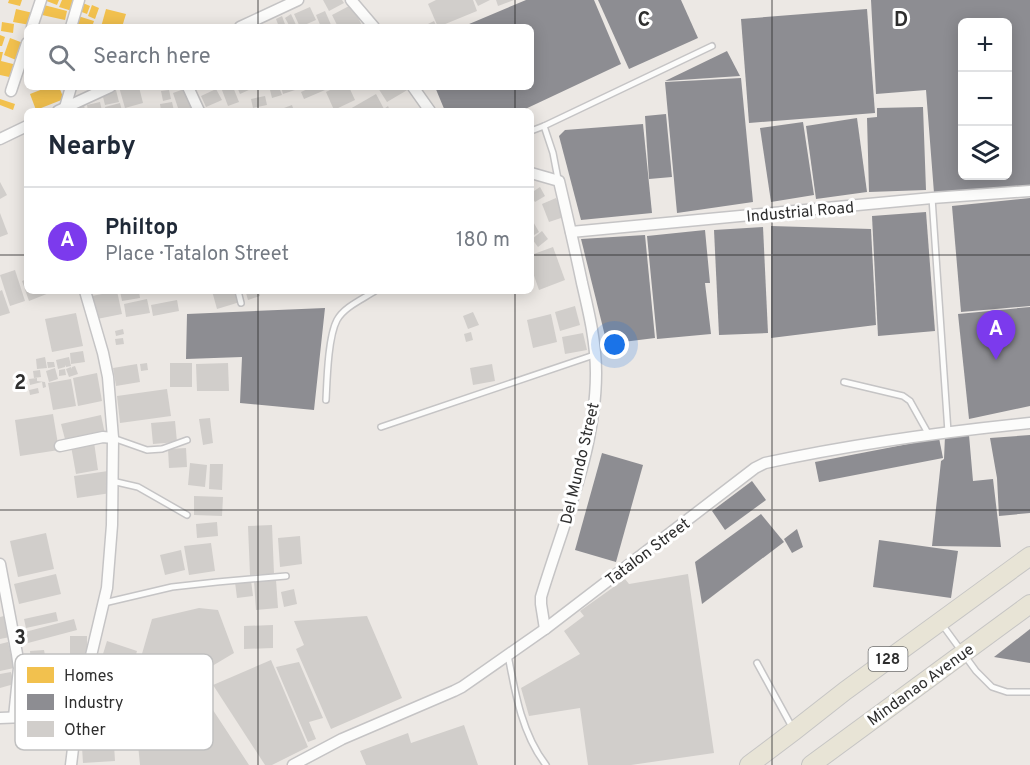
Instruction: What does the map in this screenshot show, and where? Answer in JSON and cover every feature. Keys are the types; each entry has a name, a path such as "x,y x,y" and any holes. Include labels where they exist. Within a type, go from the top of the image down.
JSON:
{"main road":[{"name":"128","path":"749,765 845,691 1030,556"},
{"name":"Mindanao Avenue","path":"811,765 1030,604"}],"street":[{"path":"33,24 41,0"},
{"path":"72,24 79,0"},
{"path":"246,24 298,0"},
{"path":"351,0 371,24"},
{"path":"11,91 24,52"},
{"path":"63,108 70,90"},
{"path":"66,108 104,90"},
{"path":"190,90 198,108"},
{"path":"415,90 428,108"},
{"path":"0,139 24,127"},
{"path":"534,177 559,181"},
{"name":"Del Mundo Street","path":"545,629 540,604 541,597 565,527 583,459 595,397 596,355 592,328 559,181"},
{"name":"Industrial Road","path":"571,232 1030,191"},
{"path":"86,294 106,364 113,438 112,525 107,588 92,654"},
{"name":"Tatalon Street","path":"293,765 342,739 454,692 545,629 755,468 765,463 948,432 1030,423"},
{"path":"60,446 104,437 113,438"},
{"path":"0,564 17,654"},
{"path":"0,718 14,717 15,707"},
{"path":"71,765 73,750"}],"lane":[{"path":"534,131 712,46"},
{"path":"544,126 559,181"},
{"path":"932,198 948,432"},
{"path":"239,294 241,303"},
{"path":"326,400 332,337 338,319 347,309 370,294"},
{"path":"381,427 596,355"},
{"path":"844,382 903,396 910,401 929,435"},
{"path":"113,438 147,450 162,449 187,440"},
{"path":"112,481 138,487 187,515"},
{"path":"104,603 172,587 286,576"},
{"path":"940,622 976,671 992,687 1007,692 1030,692"},
{"path":"508,655 517,700 526,727 535,748 546,765"},
{"path":"757,663 794,731"}],"building: Homes":[{"path":"9,0 22,0 20,6 8,3"},
{"path":"44,0 59,0 57,5"},
{"path":"62,0 75,0 72,11 59,7"},
{"path":"83,3 90,6 87,14 79,11"},
{"path":"44,5 67,11 65,20 42,15"},
{"path":"92,5 99,8 95,19 88,16"},
{"path":"16,9 33,13 30,24 13,22"},
{"path":"106,9 126,14 123,24 102,24"},
{"path":"78,16 94,21 93,24 75,24"},
{"path":"2,22 14,24 13,33 1,31"},
{"path":"0,35 5,37 2,46 0,46"},
{"path":"10,38 23,43 16,60 4,55"},
{"path":"0,52 3,52 1,61 17,65 14,78 0,75"},
{"path":"40,90 60,90 64,99 35,108 30,94"},
{"path":"0,99 15,104 13,110 0,105"}],"building: Industry":[{"path":"526,0 594,0 621,64 527,108 444,108 436,90 534,90 534,24 469,24"},
{"path":"598,0 681,0 698,38 629,69"},
{"path":"871,0 1030,0 1030,186 934,193 926,90 876,94"},
{"path":"867,9 875,113 749,123 741,19"},
{"path":"727,51 740,76 665,81"},
{"path":"741,78 753,202 677,213 665,82"},
{"path":"923,107 926,190 869,192 867,118 877,117 877,108"},
{"path":"666,114 672,177 649,179 645,116"},
{"path":"857,118 867,192 816,199 806,126"},
{"path":"803,122 814,195 771,202 760,128"},
{"path":"643,124 652,213 581,220 559,136 565,130"},
{"path":"1030,198 1030,306 961,312 952,206"},
{"path":"926,212 935,331 878,336 872,216"},
{"path":"771,226 871,229 876,325 771,338"},
{"path":"763,227 768,333 719,335 714,230"},
{"path":"705,230 710,283 705,283 711,334 657,339 647,236"},
{"path":"645,235 655,338 607,344 581,239"},
{"path":"1030,307 1030,406 969,419 958,314"},
{"path":"325,308 314,410 240,403 242,357 186,359 187,314"},
{"path":"969,435 973,481 993,479 1001,547 932,546 945,436"},
{"path":"1030,435 1030,513 999,516 997,478 990,438"},
{"path":"939,438 943,458 819,482 815,462"},
{"path":"602,453 643,465 616,562 575,550"},
{"path":"752,481 766,500 725,530 712,511"},
{"path":"761,514 784,542 702,604 695,562"},
{"path":"797,529 803,547 792,553 784,539"},
{"path":"879,540 958,551 951,598 873,587"},
{"path":"1030,629 1030,663 994,657"}],"building: Other":[{"path":"323,0 342,0 344,3 329,11"},
{"path":"436,0 473,0 477,11 445,24 437,24 428,4"},
{"path":"475,0 490,0 478,6"},
{"path":"496,0 514,0 498,6"},
{"path":"351,5 361,24 336,24 332,15"},
{"path":"310,7 316,20 307,24 299,24 294,14"},
{"path":"325,11 331,24 320,24 316,15"},
{"path":"291,14 296,24 288,24 285,18"},
{"path":"282,16 285,24 278,24 276,19"},
{"path":"116,90 119,102 105,105 102,93"},
{"path":"120,90 140,90 143,103 125,108"},
{"path":"169,90 171,99 163,101 161,91"},
{"path":"184,90 192,108 178,108 173,93"},
{"path":"217,90 222,100 206,107 201,96"},
{"path":"222,90 234,90 239,102 228,106"},
{"path":"270,90 280,90 282,95 272,98"},
{"path":"282,90 295,90 283,94"},
{"path":"305,90 325,90 304,99 301,92"},
{"path":"350,90 355,100 333,108 326,92"},
{"path":"379,90 407,90 387,102"},
{"path":"376,94 383,108 352,108"},
{"path":"265,96 267,105 253,108 251,99"},
{"path":"100,102 101,108 88,108 87,105"},
{"path":"172,102 173,108 161,108 160,104"},
{"path":"120,103 121,108 105,108"},
{"path":"84,104 85,108 71,108"},
{"path":"0,182 7,195 0,199"},
{"path":"540,187 545,196 535,202 534,191"},
{"path":"556,198 564,217 549,222 542,204"},
{"path":"0,213 8,234 0,237"},
{"path":"534,223 539,232 534,235"},
{"path":"542,231 548,239 538,247 534,237"},
{"path":"553,247 565,280 539,290 534,276 534,254"},
{"path":"15,270 25,301 10,306 0,275"},
{"path":"2,290 10,313 0,316 0,291"},
{"path":"27,294 46,294 29,301"},
{"path":"118,294 122,314 97,319 92,296"},
{"path":"121,294 139,294 140,298 122,301"},
{"path":"213,294 237,294 240,302 217,309"},
{"path":"246,294 260,294 260,296 248,300"},
{"path":"147,299 150,313 126,317 124,304"},
{"path":"177,300 179,311 153,316 151,305"},
{"path":"575,306 580,325 560,331 555,312"},
{"path":"473,312 479,325 468,329 463,316"},
{"path":"76,313 83,346 52,352 45,319"},
{"path":"551,314 557,342 533,348 527,320"},
{"path":"123,329 124,334 116,336 115,331"},
{"path":"471,332 473,340 466,342 464,334"},
{"path":"583,333 587,350 565,354 562,337"},
{"path":"123,338 124,344 116,345 115,339"},
{"path":"83,351 85,362 71,364 70,353"},
{"path":"45,357 47,368 37,369 36,359"},
{"path":"69,357 71,366 66,367 65,365 58,369 56,360"},
{"path":"47,362 54,362 55,367 48,368"},
{"path":"147,363 148,370 141,371 140,364"},
{"path":"170,363 192,363 192,387 170,387"},
{"path":"228,363 229,391 197,391 196,364"},
{"path":"137,364 140,382 116,386 113,368"},
{"path":"492,364 495,381 473,385 470,368"},
{"path":"75,366 78,374 69,377 66,369 71,367 72,369"},
{"path":"55,368 58,379 49,382 46,371"},
{"path":"65,369 66,375 59,376 59,370"},
{"path":"40,370 41,377 34,378 33,371"},
{"path":"97,373 102,401 78,406 73,378"},
{"path":"37,378 37,381 45,382 46,387 43,388 42,382 30,385 29,379"},
{"path":"71,379 76,406 53,410 48,383"},
{"path":"38,388 39,393 30,395 29,390"},
{"path":"167,389 171,416 120,423 117,396"},
{"path":"53,414 59,450 20,456 15,420"},
{"path":"101,415 105,434 66,443 61,424"},
{"path":"210,418 213,443 203,445 199,419"},
{"path":"175,421 177,442 153,444 151,423"},
{"path":"94,442 98,470 76,474 71,446"},
{"path":"186,448 187,467 169,468 168,449"},
{"path":"190,463 207,465 205,487 188,485"},
{"path":"210,464 223,464 222,490 209,489"},
{"path":"108,471 111,493 77,498 74,476"},
{"path":"194,496 223,497 222,516 194,515"},
{"path":"217,522 218,536 197,538 196,524"},
{"path":"272,525 274,574 250,575 248,526"},
{"path":"46,533 54,569 18,577 10,541"},
{"path":"300,536 302,564 280,567 278,538"},
{"path":"211,543 215,571 189,575 184,546"},
{"path":"181,550 185,570 165,575 160,555"},
{"path":"56,574 61,594 19,604 14,584"},
{"path":"688,574 714,753 631,765 588,765 580,708 529,716 521,688 580,654 564,631 584,616 580,611 625,579 629,584"},
{"path":"251,580 253,596 237,598 235,582"},
{"path":"276,580 278,608 256,610 254,581"},
{"path":"294,589 297,604 284,607 281,592"},
{"path":"199,608 218,610 234,653 213,666 213,654 142,654 152,619"},
{"path":"56,612 58,621 26,628 24,619"},
{"path":"4,616 10,637 0,639 0,617"},
{"path":"367,616 402,698 331,729 296,649 304,645 294,621"},
{"path":"74,619 77,630 28,643 25,632"},
{"path":"273,625 273,648 244,649 244,626"},
{"path":"70,636 87,636 87,654 70,654"},
{"path":"107,641 137,651 136,654 103,654"},
{"path":"8,642 14,668 0,671 0,644"},
{"path":"44,650 45,654 30,654 30,651"},
{"path":"271,660 308,747 272,765 265,765 213,685"},
{"path":"299,662 323,718 309,722 316,739 308,742 276,667"},
{"path":"11,672 14,684 0,688 0,674"},
{"path":"213,710 249,765 140,765 139,750 213,750"},
{"path":"464,725 478,765 366,765 360,751 408,733 411,743"},
{"path":"82,750 114,750 115,761 83,763"}],"place":[{"name":"Philtop","path":"996,360"}]}
